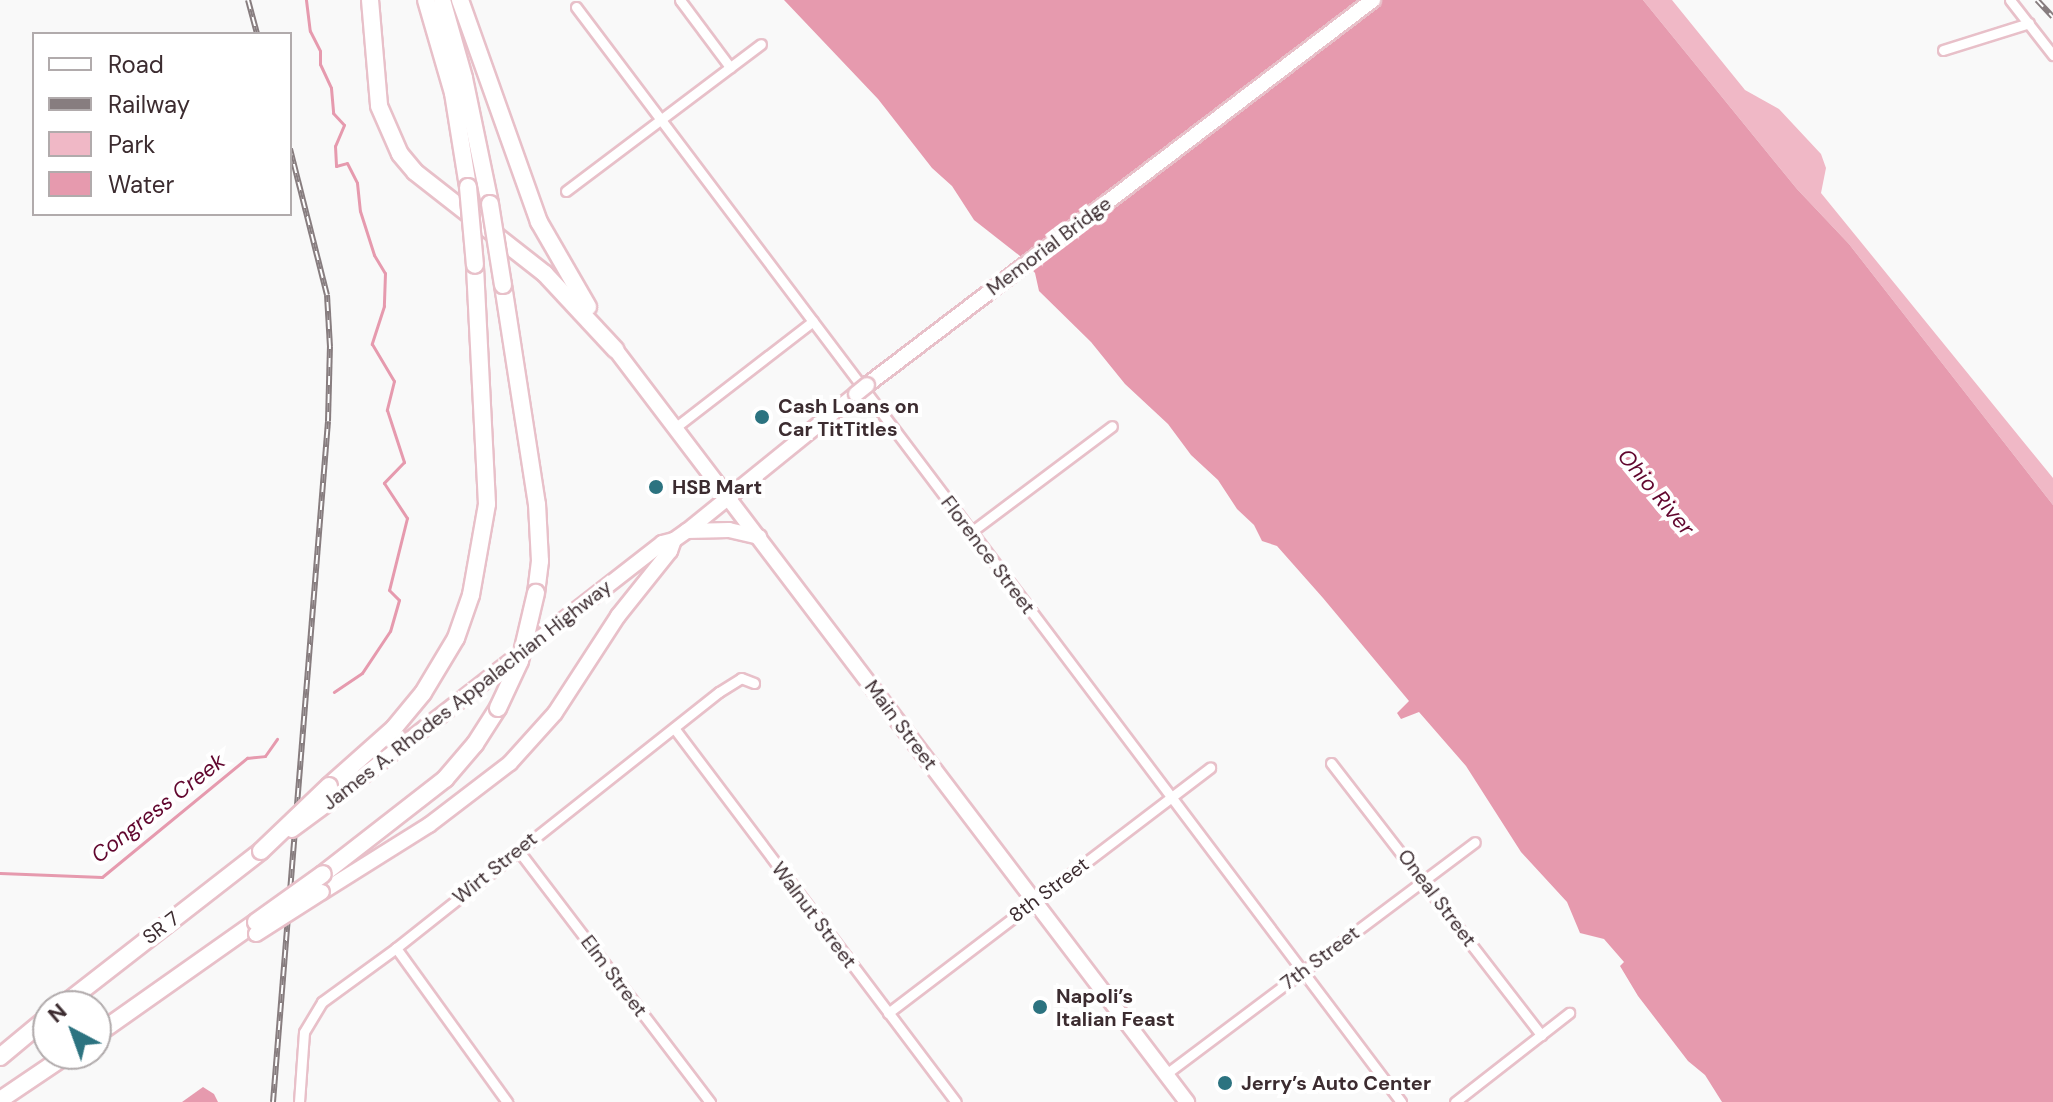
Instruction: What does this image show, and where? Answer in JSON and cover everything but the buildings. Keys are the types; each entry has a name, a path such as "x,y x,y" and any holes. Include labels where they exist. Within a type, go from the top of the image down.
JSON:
{"highway":[{"path":"370,0 379,106 400,154 415,172 545,274 615,349"},
{"name":"SR 7","path":"83,990 261,851 394,728 423,693 456,638 471,595 487,504 475,265 459,128 445,60 426,0"},
{"path":"112,1024 256,928 445,779 475,744 498,708 520,661 540,561 537,504 490,204 464,78 442,0"},
{"path":"460,0 539,222 615,349"},
{"path":"0,1057 32,1030"},
{"path":"0,1100 44,1070"}],"main road":[{"name":"Memorial Bridge","path":"728,495 1373,0"},
{"name":"Main Street","path":"615,349 1187,1102"},
{"name":"James A. Rhodes Appalachian Highway","path":"256,928 322,892 429,825 510,763 555,713 618,616 680,536 728,495"},
{"path":"680,536 729,530 759,537"},
{"name":"James A. Rhodes Appalachian Highway","path":"261,851 327,804 662,543 680,536"}],"street":[{"path":"680,0 730,67"},
{"path":"2010,0 2053,55"},
{"name":"Florence Street","path":"576,7 1401,1102"},
{"path":"1943,50 2029,23"},
{"path":"566,191 761,44"},
{"path":"676,427 813,321"},
{"path":"971,532 1112,426"},
{"name":"Wirt Street","path":"299,1102 304,1032 315,1011 734,681 745,678 754,683"},
{"name":"Walnut Street","path":"674,728 956,1102"},
{"name":"Oneal Street","path":"1331,763 1541,1035"},
{"name":"8th Street","path":"888,1013 1210,768"},
{"name":"7th Street","path":"1166,1074 1475,842"},
{"name":"Elm Street","path":"518,850 710,1102"},
{"path":"396,948 507,1102"},
{"path":"1455,1102 1569,1013"}],"green space":[{"path":"1643,0 1672,0 1745,90 1779,109 1821,154 1826,168 1821,193 2053,478 2053,505 1849,244 1797,189"}],"water":[{"name":"Ohio River","path":"784,0 1643,0 1797,189 1849,244 2053,505 2053,1102 1722,1102 1705,1075 1688,1061 1638,996 1620,966 1624,962 1604,939 1580,933 1567,902 1521,852 1466,766 1419,712 1401,719 1397,713 1409,701 1323,598 1277,546 1262,541 1254,525 1237,509 1218,480 1191,455 1168,424 1125,384 1091,342 1039,291 1035,273 1020,256 974,220 952,186 932,168 878,99"},
{"path":"203,1087 214,1094 218,1102 182,1102"}],"waterway":[{"name":"Congress Creek","path":"306,0 310,31 320,51 320,64 331,88 333,113 344,125 335,146 336,166 347,163 357,183 360,211 374,255 385,273 384,306 372,344 394,381 387,410 404,462 384,483 407,518 389,590 399,600 390,631 362,673 334,692"},
{"name":"Congress Creek","path":"0,873 102,877 247,758 265,756 277,739"}],"railway":[{"path":"248,0 256,32"},
{"path":"2037,0 2053,17"},
{"path":"273,1102 328,421 330,347 327,295 292,157"}],"place":[{"name":"Cash Loans on Car TitTitles","path":"762,417"},
{"name":"HSB Mart","path":"656,487"},
{"name":"Napoli’s Italian Feast","path":"1040,1007"},
{"name":"Jerry’s Auto Center","path":"1225,1083"}]}
